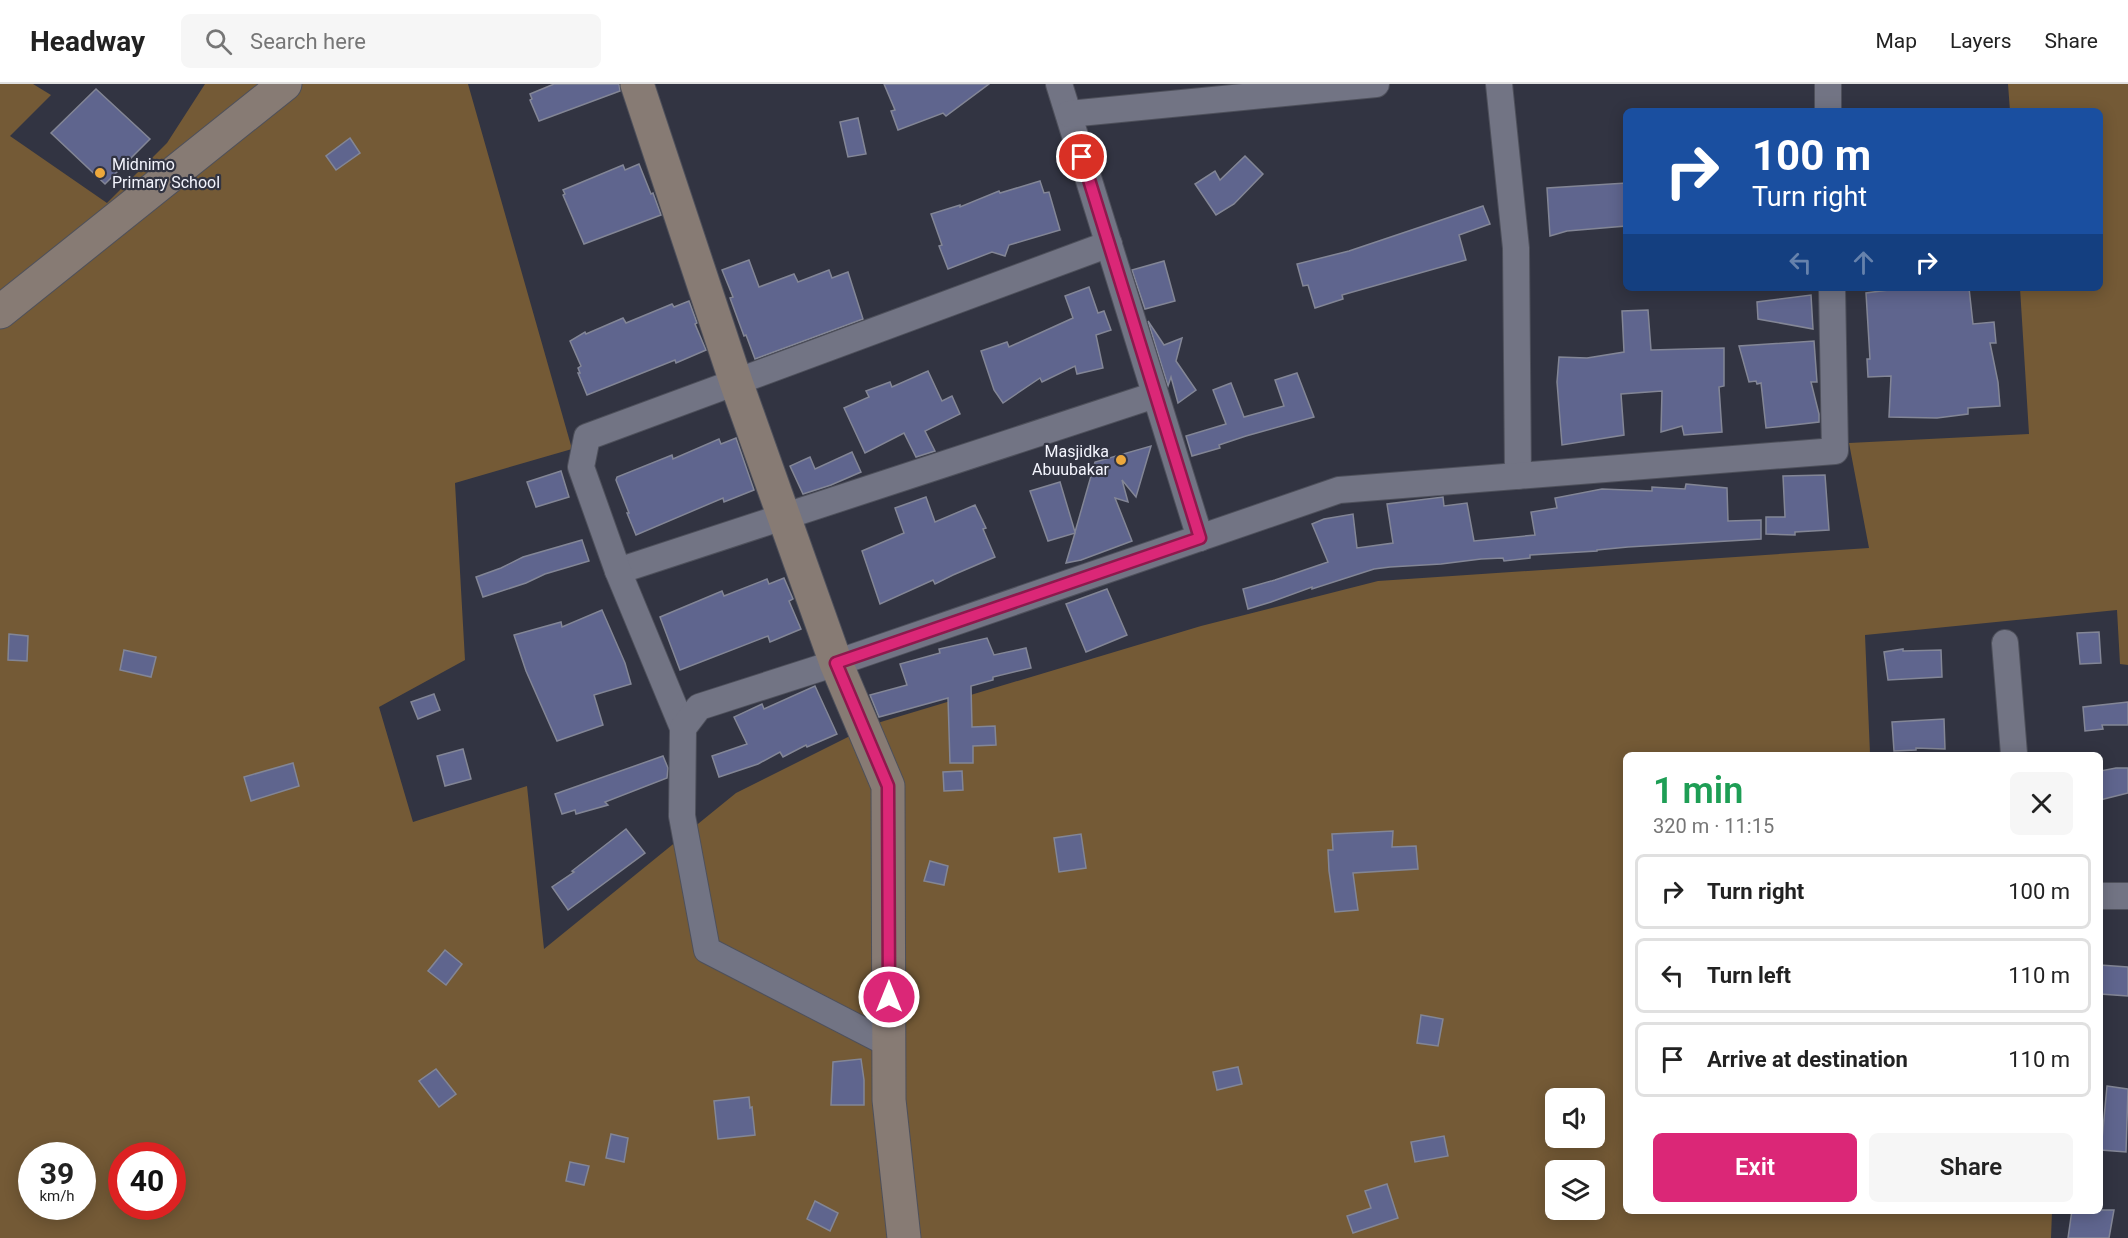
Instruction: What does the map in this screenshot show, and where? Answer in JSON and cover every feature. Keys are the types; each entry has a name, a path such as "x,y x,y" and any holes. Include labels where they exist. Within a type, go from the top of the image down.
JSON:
{"street":[{"path":"0,312 285,84"},
{"path":"637,84 736,382 836,663 888,786 889,1100 904,1238"},
{"path":"1059,84 1200,538"},
{"path":"1068,114 1376,84"},
{"path":"1499,84 1516,248 1518,476"},
{"path":"1828,84 1828,108"},
{"path":"889,1044 707,950 682,816 683,728 618,571 581,467 587,437 1109,244"},
{"path":"683,728 699,707 836,663 1339,490 1835,451 1832,291"},
{"path":"618,571 1155,395"},
{"path":"2004,643 2014,752"},
{"path":"2103,896 2128,896"}],"shaded area":[{"path":"0,84 33,84 51,95 10,136 107,203 167,143 205,84 468,84 572,449 455,483 465,660 379,707 413,822 527,786 544,949 736,793 874,724 1201,626 1378,581 1869,548 1849,443 2029,434 2020,291 2103,291 2103,108 2010,108 2008,84 2128,84 2128,665 2120,664 2117,610 1865,635 1870,752 1623,752 1623,1214 2052,1214 2051,1238 0,1238"}],"building":[{"path":"554,84 619,84 620,91 539,121 530,100 532,99 530,94"},
{"path":"884,84 989,84 946,116 943,113 898,130 891,111 895,110"},
{"path":"96,89 150,139 105,184 51,133"},
{"path":"858,118 866,154 848,157 840,122"},
{"path":"350,138 360,153 336,170 326,156"},
{"path":"1245,156 1263,174 1234,204 1216,215 1195,184 1215,171 1220,180"},
{"path":"639,164 661,215 584,244 563,195 565,194 563,190 623,165 625,170"},
{"path":"1040,181 1044,193 1049,192 1060,230 1009,245 1005,256 992,252 948,269 939,246 942,245 931,214 960,205 960,207 999,191 1000,193"},
{"path":"1623,183 1623,226 1567,231 1550,236 1547,188"},
{"path":"1483,206 1490,224 1459,235 1466,260 1342,295 1343,299 1315,308 1308,285 1303,286 1297,264 1349,251"},
{"path":"749,260 759,287 794,274 798,282 829,270 832,278 848,272 863,319 755,359 746,335 744,336 730,298 733,297 722,270"},
{"path":"1164,261 1175,301 1145,309 1132,270"},
{"path":"1089,287 1098,313 1104,311 1111,330 1096,335 1103,368 1077,374 1075,366 1042,382 1040,378 1003,403 994,390 981,351 1007,342 1009,347 1073,318 1065,296"},
{"path":"1969,291 1973,324 1994,322 1996,343 1990,343 2000,406 1968,408 1968,414 1937,418 1889,417 1891,376 1868,377 1867,359 1870,359 1866,293"},
{"path":"1811,295 1813,329 1758,319 1757,302"},
{"path":"689,301 697,323 695,324 706,350 587,395 578,373 580,373 578,368 581,366 570,341 585,332 586,334 623,318 626,323 672,304 674,307"},
{"path":"1648,310 1651,350 1724,348 1724,386 1719,387 1722,432 1684,435 1682,426 1661,432 1662,391 1621,394 1624,435 1562,445 1557,382 1559,357 1587,358 1624,352 1622,311"},
{"path":"1148,321 1164,345 1182,338 1176,361 1196,390 1178,403 1171,377 1168,386"},
{"path":"1814,341 1817,382 1811,382 1819,422 1766,428 1761,383 1749,382 1739,346"},
{"path":"928,371 942,401 952,396 960,414 925,431 935,451 916,457 904,433 865,453 844,408 869,397 866,391 890,382 892,387"},
{"path":"1297,373 1314,417 1246,436 1219,445 1220,448 1192,456 1186,436 1226,424 1213,390 1231,383 1244,417 1284,406 1275,380"},
{"path":"736,438 754,490 724,502 723,498 636,535 616,480 617,477 672,455 673,459 719,439 721,444"},
{"path":"1151,446 1136,497 1122,480 1128,502 1115,498 1132,541 1081,560 1066,563 1075,533 1048,541 1030,491 1060,482 1075,532 1095,462"},
{"path":"852,452 861,472 803,494 790,466 810,457 815,469"},
{"path":"561,471 569,497 536,507 527,482"},
{"path":"1825,475 1829,530 1795,532 1795,535 1766,534 1766,517 1785,517 1783,476"},
{"path":"1686,484 1727,488 1728,521 1761,520 1761,539 1628,547 1530,555 1530,558 1504,561 1503,558 1481,559 1374,569 1248,609 1243,589 1328,562 1312,524 1324,519 1353,514 1357,548 1393,543 1387,504 1443,497 1444,506 1467,503 1474,541 1535,535 1531,512 1557,508 1555,498 1602,489 1652,491 1652,487 1685,489"},
{"path":"926,497 935,522 975,505 986,528 983,529 995,557 935,584 933,580 880,604 862,551 904,533 895,508"},
{"path":"582,540 589,561 545,574 526,583 483,597 476,577 523,557"},
{"path":"784,578 793,599 789,601 801,629 770,642 768,636 680,670 660,617 722,591 724,596 767,579 769,584"},
{"path":"1107,589 1127,635 1086,652 1066,604"},
{"path":"602,610 625,663 631,684 594,695 603,725 557,741 526,671 514,635 561,622 562,627"},
{"path":"2099,632 2101,663 2080,664 2077,633"},
{"path":"9,634 28,636 27,661 8,660"},
{"path":"987,638 994,655 1026,648 1031,668 993,677 993,680 971,686 972,727 995,726 996,745 973,746 973,763 950,763 948,698 879,717 870,695 907,685 900,664 940,653 939,649"},
{"path":"1903,649 1903,651 1941,650 1942,677 1888,680 1884,652"},
{"path":"124,650 156,657 151,677 120,670"},
{"path":"815,686 837,734 807,747 806,745 783,757 780,752 758,764 719,777 712,756 747,744 734,717 762,704 764,709"},
{"path":"434,694 440,710 418,719 411,702"},
{"path":"2128,702 2128,725 2102,725 2103,729 2085,731 2083,707"},
{"path":"1944,719 1945,749 1916,748 1916,750 1894,751 1892,722"},
{"path":"463,749 471,779 445,786 437,756"},
{"path":"663,756 668,768 667,778 605,802 608,805 576,814 575,810 562,814 555,794"},
{"path":"293,763 299,786 251,801 244,777"},
{"path":"2128,768 2128,793 2103,799 2103,770"},
{"path":"962,771 963,790 944,791 943,772"},
{"path":"626,829 645,853 568,910 552,887"},
{"path":"1393,831 1392,847 1416,846 1418,869 1353,873 1358,910 1335,912 1328,850 1333,850 1332,834"},
{"path":"1081,834 1086,868 1059,872 1054,838"},
{"path":"930,861 948,866 944,885 924,881"},
{"path":"445,950 462,964 446,985 428,971"},
{"path":"2103,965 2128,967 2128,996 2103,994"},
{"path":"1421,1015 1443,1019 1438,1046 1417,1043"},
{"path":"861,1059 864,1105 831,1105 833,1062"},
{"path":"1238,1067 1242,1084 1217,1090 1213,1072"},
{"path":"436,1069 456,1094 439,1107 419,1081"},
{"path":"2107,1086 2128,1089 2126,1152 2103,1150"},
{"path":"749,1097 755,1135 718,1139 714,1101"},
{"path":"611,1134 628,1138 624,1162 606,1158"},
{"path":"1444,1136 1448,1156 1415,1162 1411,1142"},
{"path":"570,1162 589,1166 584,1185 566,1181"},
{"path":"1387,1184 1398,1218 1353,1233 1347,1216 1371,1208 1365,1191"},
{"path":"815,1201 838,1213 830,1231 807,1219"},
{"path":"2103,1210 2114,1210 2109,1238 2068,1238 2071,1214 2103,1214"}],"place":[{"name":"Midnimo Primary School","path":"100,173"},
{"name":"Masjidka Abuubakar","path":"1121,460"}],"route":[{"path":"889,997 888,786 836,663 1200,538 1082,157"}]}
